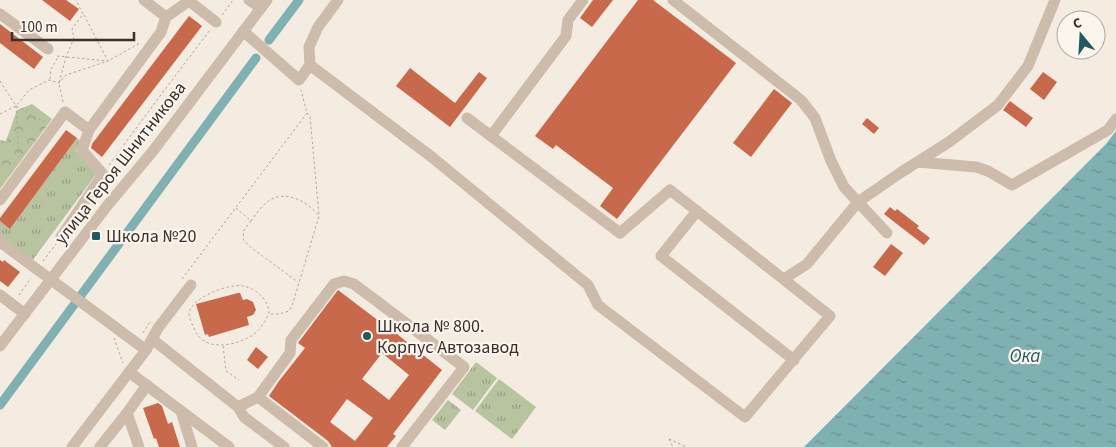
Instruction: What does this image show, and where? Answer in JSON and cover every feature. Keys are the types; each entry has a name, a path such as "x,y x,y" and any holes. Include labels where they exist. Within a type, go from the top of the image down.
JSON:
{"street":[{"path":"144,0 166,17"},
{"path":"249,0 264,4"},
{"path":"244,31 299,80 310,65 309,47 318,27 338,0"},
{"path":"491,136 566,36 568,20 583,0"},
{"path":"673,0 801,100 815,118 831,161 844,187 887,232"},
{"path":"784,280 807,264 858,202 950,142 998,105 1028,66 1055,0"},
{"path":"61,237 103,174 82,150 89,130 161,32 166,17 189,1 216,22"},
{"name":"улица Героя Шнитникова","path":"0,346 107,206 153,151 264,4"},
{"path":"0,14 48,49"},
{"path":"310,65 433,158 588,285 598,305 745,417 830,316 670,190 620,234 466,118"},
{"path":"0,200 65,112 89,130"},
{"path":"918,162 976,167 988,170 1012,185 1108,130 1116,119"},
{"path":"697,211 661,256 794,360"},
{"path":"0,242 52,278 146,350"},
{"path":"238,407 258,397 290,353 291,340 334,284 344,281 354,284 464,367 402,447"},
{"path":"72,447 146,350 147,337 158,328 186,283"},
{"path":"0,295 25,314"},
{"path":"147,337 238,407 244,417 284,447"},
{"path":"128,373 230,447"},
{"path":"100,447 147,385"},
{"path":"258,397 323,447"},
{"path":"181,411 192,447"},
{"path":"126,413 139,447"}],"path":[{"path":"76,0 108,61"},
{"path":"65,112 59,83 66,57 74,38 72,29 84,14"},
{"path":"59,83 66,75 108,61 143,42"},
{"path":"48,49 58,57 108,61"},
{"path":"49,80 58,57"},
{"path":"103,174 188,58"},
{"path":"0,114 16,106 29,90 49,80 59,83"},
{"path":"269,314 279,314 288,311 292,306 319,216 310,116 307,113 299,80"},
{"path":"0,81 16,106 54,127"},
{"path":"16,106 20,172"},
{"path":"186,283 236,208 307,113"},
{"path":"299,283 243,239 244,230 257,211 269,200 280,196 294,198 319,216"},
{"path":"236,208 251,221"},
{"path":"242,286 261,295 269,306 269,314 254,334 238,342 211,346 200,340 195,333 189,315 192,306 199,299 226,287 242,286"},
{"path":"147,337 153,318"},
{"path":"111,331 128,373"},
{"path":"223,345 226,371 239,380"},
{"path":"673,447 669,439 687,447"}],"green space":[{"path":"32,104 52,119 0,189 0,140 6,141 17,110"},
{"path":"77,138 80,140 76,151 97,173 32,261 0,238 0,221 11,228"},
{"path":"476,362 497,378 473,410 452,394"},
{"path":"499,379 536,407 512,439 475,411"},
{"path":"448,400 461,410 445,430 432,420"}],"water":[{"name":"Ока","path":"1116,131 1116,447 804,447 1106,144"}],"building":[{"path":"42,0 66,0 79,9 70,21"},
{"path":"593,0 613,0 592,27 580,18"},
{"path":"638,0 653,0 736,63 617,219 600,206 613,188 556,145 553,149 535,136"},
{"path":"189,16 202,26 102,157 91,148 92,144"},
{"path":"0,24 43,57 34,69 0,43"},
{"path":"410,68 455,103 479,72 487,78 450,127 396,86"},
{"path":"1043,72 1057,82 1044,100 1030,89"},
{"path":"774,89 792,103 751,157 733,143"},
{"path":"1010,101 1033,118 1026,127 1003,110"},
{"path":"867,118 879,128 874,134 862,124"},
{"path":"66,130 77,138 10,229 0,221 0,218"},
{"path":"890,207 895,211 897,209 919,226 917,228 930,238 924,245 884,214"},
{"path":"891,244 903,253 885,276 873,267"},
{"path":"0,260 3,262 4,260 20,272 8,287 0,281"},
{"path":"338,290 392,331 398,327 401,329 397,334 442,370 393,434 396,436 387,447 332,447 328,441 269,396 305,348 298,343","holes":["382,353 409,375 389,400 362,379","347,399 373,418 355,441 330,422"]},
{"path":"240,293 243,300 247,299 253,302 256,310 253,315 247,317 249,325 209,337 208,334 205,335 196,304"},
{"path":"256,347 268,357 258,369 247,360"},
{"path":"158,403 162,406 168,424 172,422 180,447 159,447 156,438 154,439 143,408"}],"waterway":[{"path":"269,40 299,0"},
{"path":"0,405 256,58"}],"place":[{"name":"Школа №20","path":"96,236"},
{"name":"Школа № 800. Корпус Автозавод","path":"367,336"}]}
